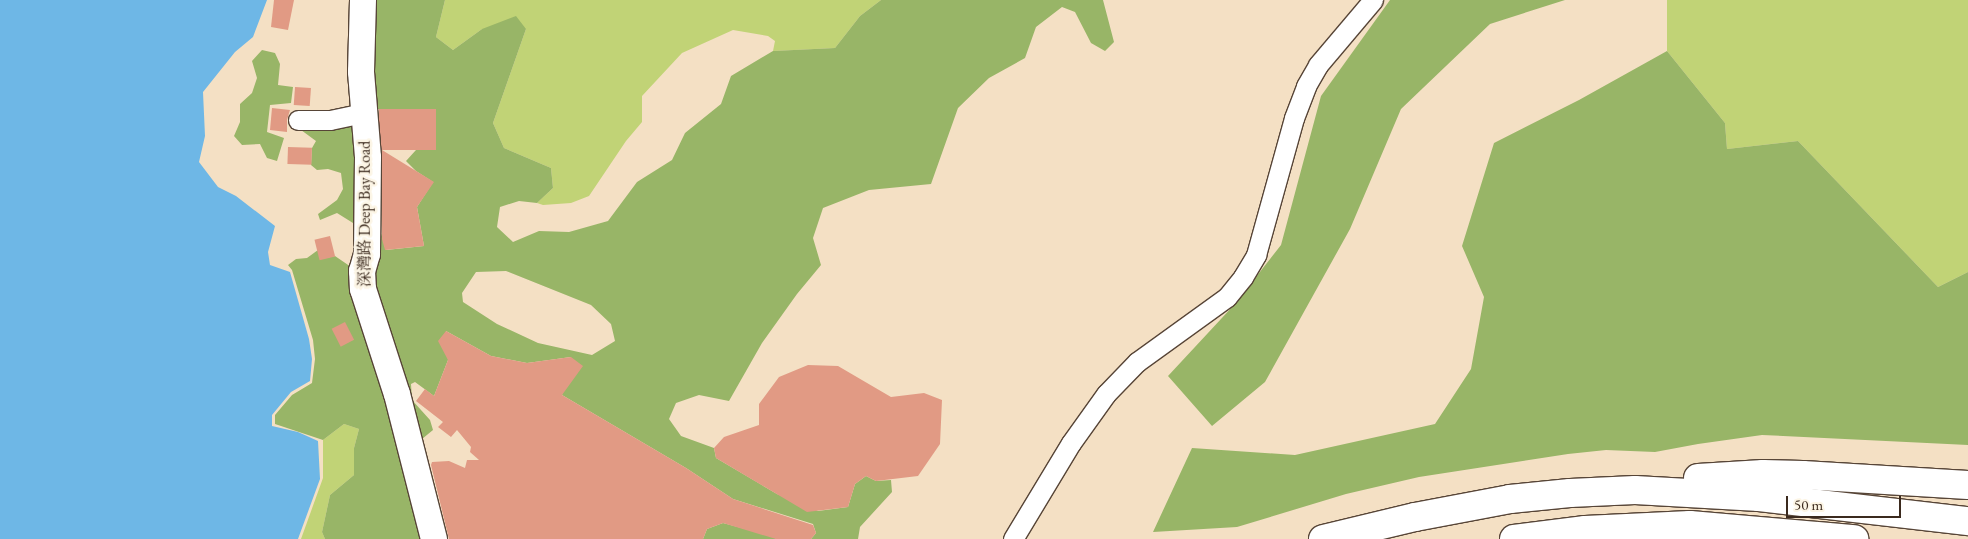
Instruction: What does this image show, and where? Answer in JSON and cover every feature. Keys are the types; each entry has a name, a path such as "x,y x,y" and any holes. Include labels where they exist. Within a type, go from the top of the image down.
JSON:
{"highway":[{"path":"1635,490 1704,478 1764,474 1848,477 1968,485"},
{"path":"1323,539 1483,503 1540,495 1635,490 1750,496 1968,521"},
{"path":"1514,539 1621,527 1690,526 1854,539"},
{"path":"1621,527 1662,539"}],"street":[{"name":"深灣路 Deep Bay Road","path":"363,0 361,72 368,157 367,254 362,271 363,289 397,394 415,461 424,508 434,539"},
{"path":"1013,539 1071,443 1106,394 1136,362 1227,297 1243,277 1256,255 1294,118 1306,86 1318,65 1373,0"},
{"path":"298,120 330,120 364,113"}],"green space":[{"path":"369,0 445,0 436,37 453,50 482,29 516,16 526,29 493,123 504,148 551,168 553,188 537,203 519,201 500,207 497,227 513,242 539,231 569,232 608,221 637,182 672,160 685,133 721,104 731,76 773,51 835,48 860,16 881,0 1103,0 1114,42 1105,51 1091,43 1075,12 1062,7 1036,27 1025,58 989,78 958,108 931,184 869,190 823,208 813,238 821,265 797,294 762,343 729,401 699,395 676,403 669,419 681,436 714,448 716,458 777,494 818,511 848,507 855,484 866,476 876,481 891,480 892,492 860,527 858,539 811,539 816,533 813,524 733,499 686,468 562,395 571,357 527,363 491,356 446,331 448,360 434,396 415,382 411,384 412,400 430,420 433,430 422,439 370,290 380,230 386,250 424,246 417,207 433,182 416,171 406,161 416,150 436,150 436,109 378,109 370,86","holes":["506,271 591,305 611,324 615,341 592,355 538,343 497,324 463,302 462,293 476,272"]},
{"path":"445,0 881,0 860,16 835,48 773,51 775,41 768,36 733,30 682,53 642,96 642,122 626,141 589,196 571,203 543,205 537,203 553,188 551,168 504,148 493,123 526,29 482,29 453,50 436,37"},
{"path":"1390,0 1565,0 1490,24 1401,109 1350,229 1265,382 1212,426 1168,376 1234,305 1281,245 1321,96"},
{"path":"1667,0 1968,0 1968,272 1938,287 1798,141 1727,149 1725,123 1667,51"},
{"path":"262,50 275,53 280,64 278,85 293,87 291,103 270,105 267,132 284,138 277,161 267,158 260,144 242,145 234,136 240,122 240,104 252,93 257,78 252,61"},
{"path":"1667,51 1725,123 1727,149 1798,141 1938,287 1968,272 1968,445 1762,435 1655,452 1606,450 1568,454 1419,477 1346,494 1237,527 1153,532 1192,448 1295,455 1435,424 1471,369 1484,297 1462,246 1494,143 1579,100"},
{"path":"305,125 318,127 359,127 362,224 353,223 337,213 320,220 318,214 337,200 343,189 341,173 328,169 317,170 311,165 312,148 316,141 301,130"},
{"path":"318,250 321,259 335,256 354,269 425,539 325,539 322,532 330,495 354,475 354,448 359,429 344,424 323,440 275,424 275,415 292,395 312,383 315,359 313,340 292,270 288,265 296,259 307,258"},
{"path":"344,424 359,429 354,448 354,475 330,495 322,532 325,539 301,539 323,478 323,440"},
{"path":"723,523 775,537 776,539 703,539 707,529"}],"water":[{"path":"0,0 267,0 253,37 235,52 203,92 205,136 199,162 218,187 236,196 275,226 268,252 270,265 290,272 309,339 312,359 310,381 291,392 272,415 272,426 298,432 318,441 320,479 298,539 0,539"}],"building":[{"path":"274,0 294,0 288,30 271,27"},
{"path":"295,87 311,88 310,106 294,105"},
{"path":"272,108 290,110 287,120 287,132 270,130"},
{"path":"379,109 436,109 436,150 379,150"},
{"path":"288,147 312,148 311,165 287,164"},
{"path":"382,150 434,182 417,207 424,246 385,250 382,239"},
{"path":"330,236 335,256 320,260 314,240"},
{"path":"345,322 354,340 341,347 332,329"},
{"path":"446,331 491,356 527,363 571,357 583,366 562,395 686,468 733,499 813,525 816,533 811,539 776,539 723,523 707,529 703,539 449,539 431,465 432,462 449,461 465,468 467,460 479,460 470,452 471,447 457,430 451,437 438,427 443,422 416,401 425,389 434,396 448,360 438,341"},
{"path":"808,365 838,366 891,397 924,393 942,400 940,444 918,476 876,481 866,476 855,484 848,507 807,512 716,458 714,448 724,437 759,425 759,404 779,377"}]}
